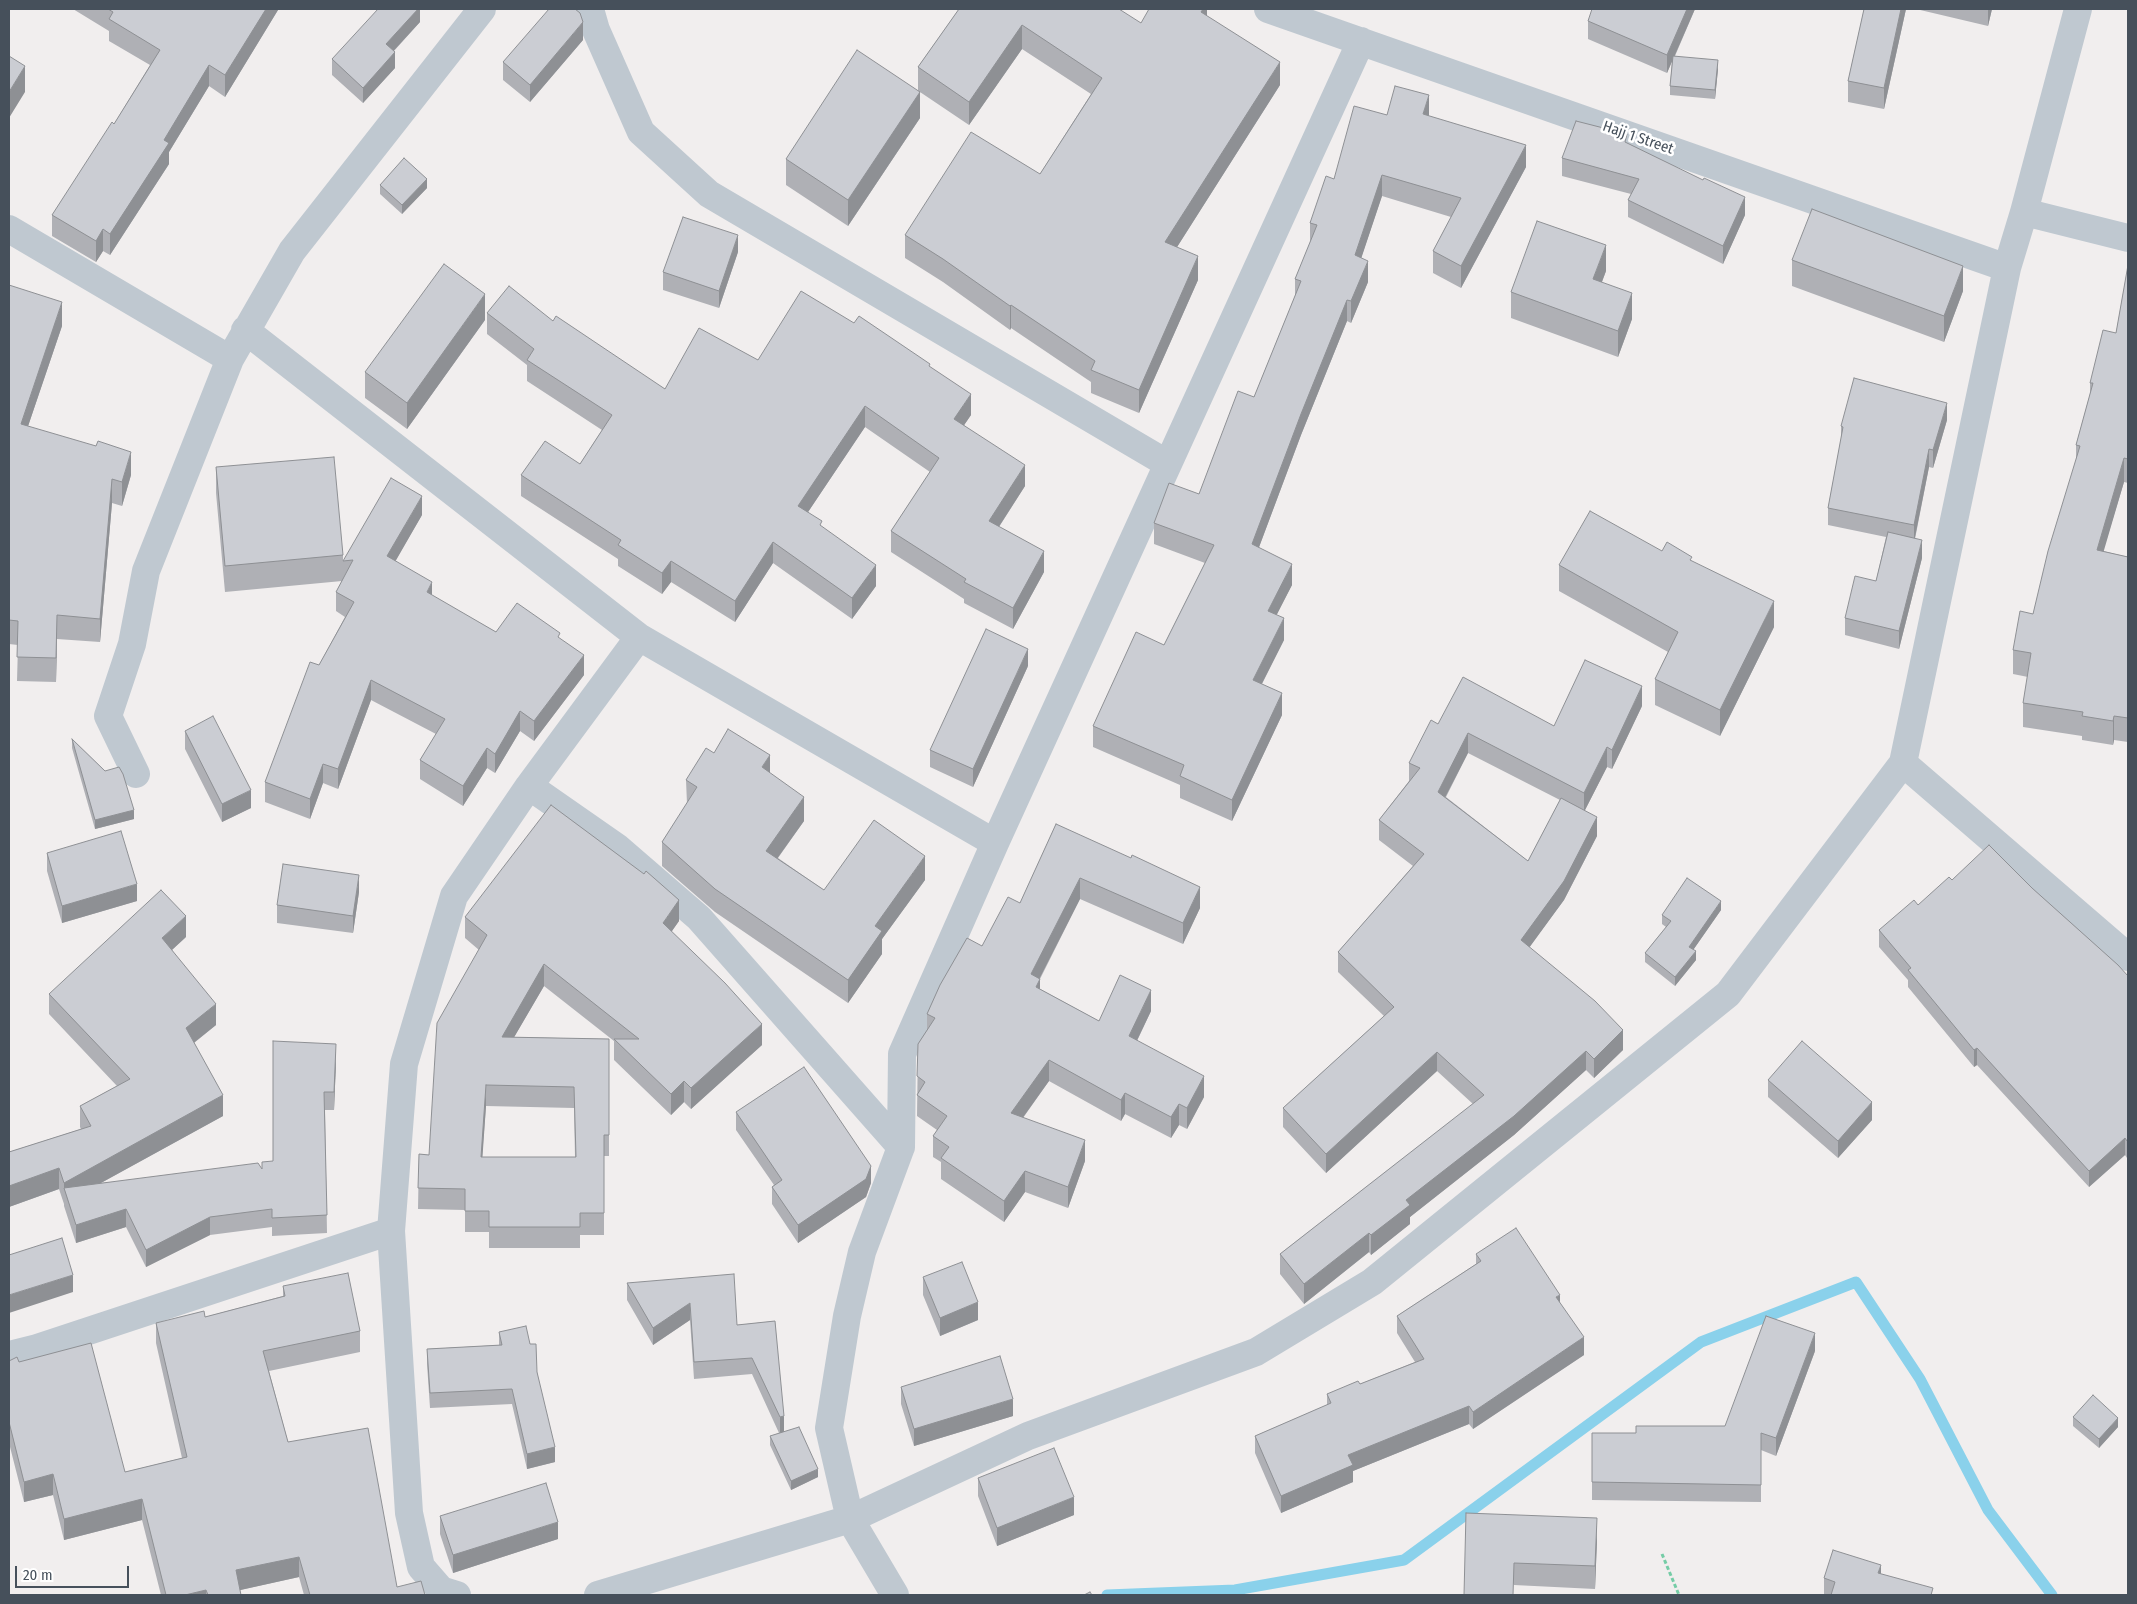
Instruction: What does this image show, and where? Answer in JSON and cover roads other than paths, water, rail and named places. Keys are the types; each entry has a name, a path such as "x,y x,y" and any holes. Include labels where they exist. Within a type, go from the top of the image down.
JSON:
{"street":[{"path":"136,774 108,716 132,644 146,571 230,359 292,251 482,9"},
{"path":"590,9 596,30 641,132 709,194 1168,464"},
{"name":"Hajj 1 Street","path":"1268,9 2007,268"},
{"path":"598,1595 850,1519 1028,1436 1256,1352 1372,1282 1728,994 1903,763 2007,268 2024,212 2078,9"},
{"path":"895,1595 850,1519 829,1428 847,1316 862,1252 901,1147 902,1054 995,844 1361,41"},
{"path":"2024,212 2128,238"},
{"path":"9,230 230,359"},
{"path":"245,330 639,637 995,844"},
{"path":"457,1595 441,1590 421,1567 409,1513 391,1231 404,1064 454,896 529,786 639,637"},
{"path":"1903,763 2128,957"},
{"path":"529,786 618,848 699,918 901,1147"},
{"path":"9,1355 37,1348 391,1231"}],"waterway":[{"path":"1107,1595 1235,1590 1404,1560 1701,1342 1856,1282 1920,1379 1988,1510 2052,1595"}]}
